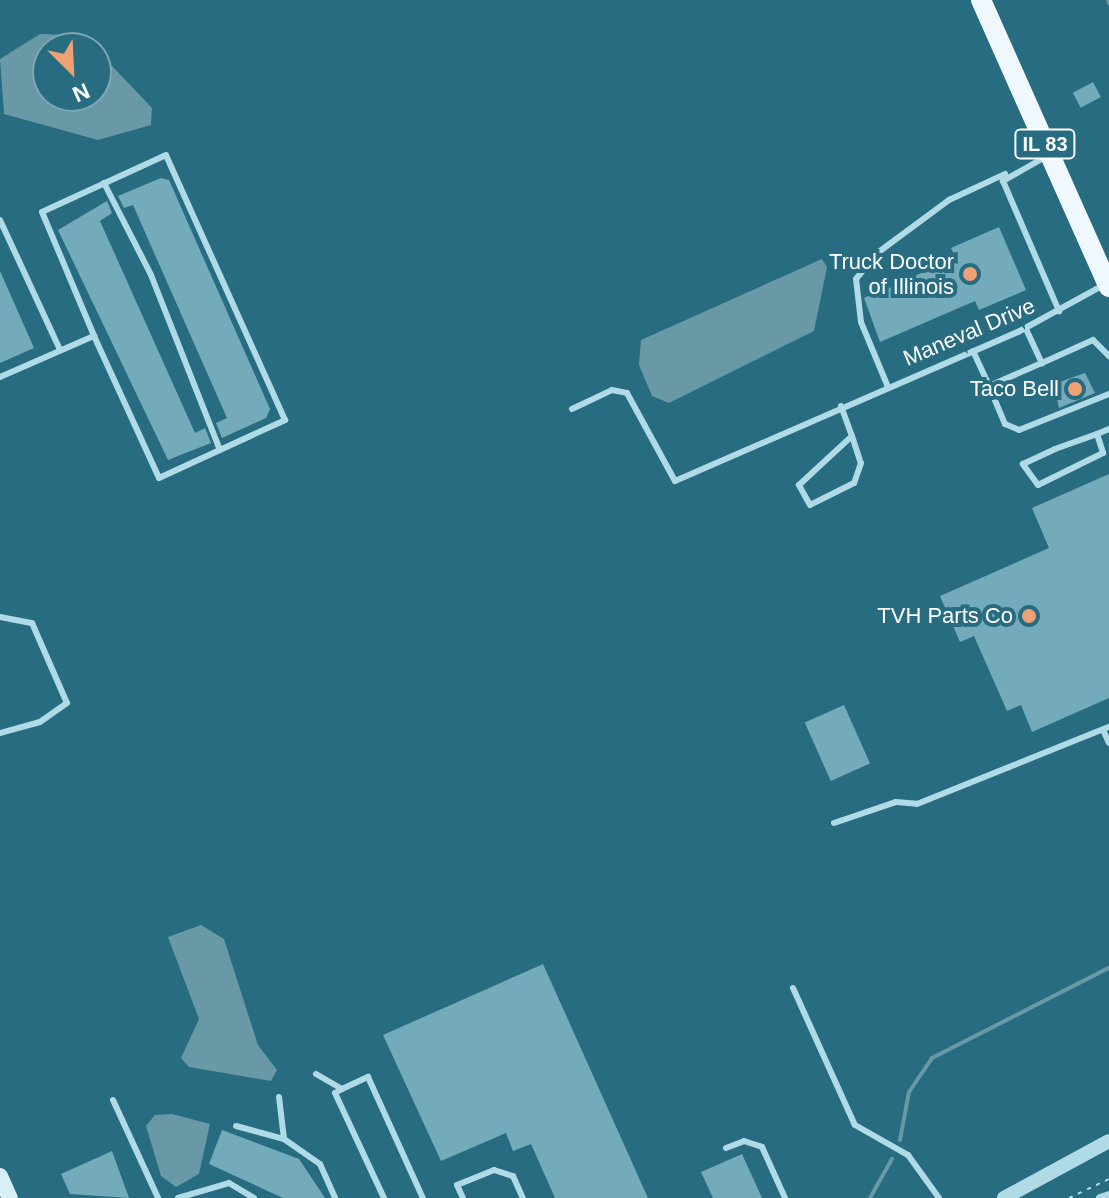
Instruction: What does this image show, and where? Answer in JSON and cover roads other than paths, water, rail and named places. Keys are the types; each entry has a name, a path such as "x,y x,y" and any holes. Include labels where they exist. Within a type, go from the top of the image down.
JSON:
{"main road":[{"name":"IL 83","path":"981,0 1108,285"},
{"path":"0,1176 10,1198"}],"street":[{"path":"1004,1198 1109,1141"},
{"path":"1100,1198 1109,1195"}],"lane":[{"path":"166,155 285,420 159,478 94,336 42,212 166,155"},
{"path":"888,387 861,322 856,279 876,254 949,200 1050,155"},
{"path":"1005,174 1059,311"},
{"path":"104,183 151,275 220,450"},
{"path":"0,220 60,350"},
{"name":"Maneval Drive","path":"572,409 612,390 627,393 675,481 841,406 1026,329 1108,285"},
{"path":"1026,329 1042,363"},
{"path":"0,377 94,336"},
{"path":"989,386 1093,340 1109,356"},
{"path":"973,351 1005,424 1019,430 1109,394"},
{"path":"841,406 852,436 861,463 854,483 810,505 799,485 807,473 852,436"},
{"path":"1097,434 1103,453 1038,485 1023,464 1109,429"},
{"path":"0,617 32,623 67,703 40,722 0,733"},
{"path":"834,823 896,802 917,804 1106,729 1109,743"},
{"path":"793,988 855,1125 908,1155 939,1198"},
{"path":"316,1074 342,1089"},
{"path":"384,1198 335,1093 368,1077 423,1198"},
{"path":"279,1097 284,1139"},
{"path":"113,1100 158,1198"},
{"path":"236,1126 284,1139 320,1164 335,1198"},
{"path":"726,1148 744,1141 762,1147 785,1198"},
{"path":"463,1198 457,1185 494,1170 513,1176 523,1198"},
{"path":"178,1198 229,1183 254,1198"}],"water":[{"path":"32,39 32,112 112,112 112,66 152,108 151,125 98,140 4,114 0,59"},
{"path":"822,259 827,267 814,331 669,403 652,396 639,365 641,340"},
{"path":"201,925 224,939 258,1045 277,1070 271,1081 189,1067 181,1058 199,1019 168,937"},
{"path":"172,1114 210,1124 199,1174 176,1187 161,1176 146,1126 155,1115"}],"waterway":[{"path":"900,1140 909,1092 932,1058 1109,968"},
{"path":"870,1198 892,1159"}],"place":[{"name":"Truck Doctor of Illinois","path":"970,274"},
{"name":"Taco Bell","path":"1075,389"},
{"name":"TVH Parts Co","path":"1029,616"}]}
